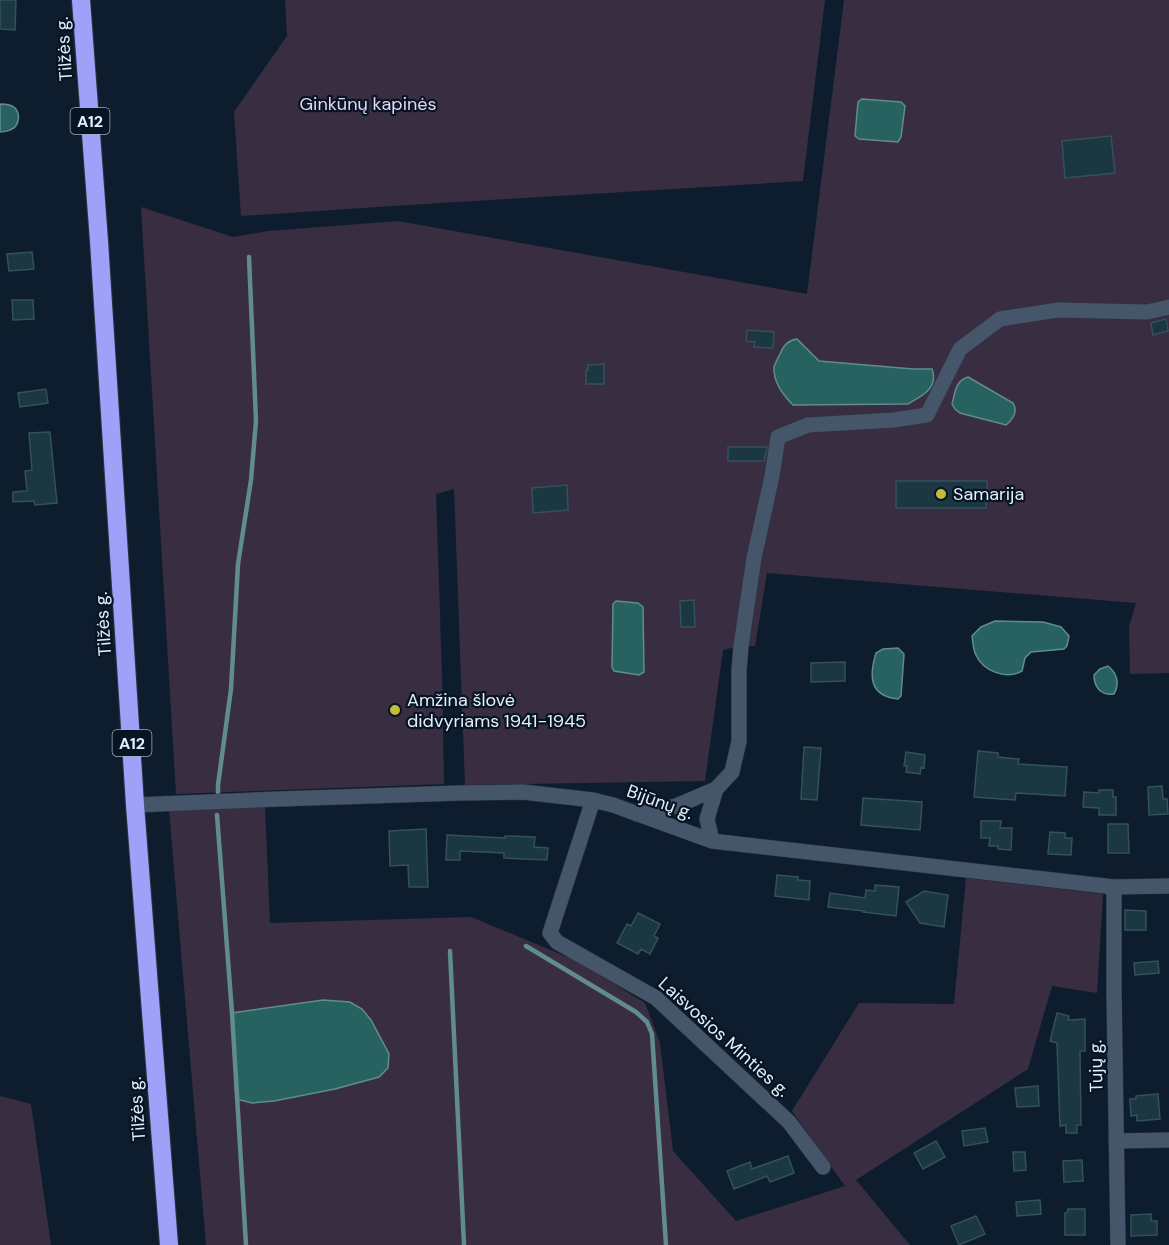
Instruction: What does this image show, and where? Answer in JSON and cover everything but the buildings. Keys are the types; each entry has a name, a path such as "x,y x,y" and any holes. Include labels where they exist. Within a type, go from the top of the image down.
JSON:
{"highway":[{"name":"Tilžės g.","path":"81,0 135,805 169,1245"}],"street":[{"path":"637,814 676,806 716,789 732,772 739,741 738,670 741,646 754,558 778,437 808,425 893,420 927,415 960,349 1000,319 1058,310 1147,312 1169,307"},
{"path":"712,842 706,819 716,789"},
{"name":"Bijūnų g.","path":"135,805 523,792 593,800 613,805 712,842 1114,887 1169,886"},
{"name":"Laisvosios Minties g.","path":"593,800 550,933 556,942 656,998 789,1122 823,1167"},
{"name":"Tujų g.","path":"1114,887 1118,1245"},
{"path":"1116,1141 1169,1140"}],"green space":[{"name":"Ginkūnų kapinės","path":"285,0 825,0 803,181 241,216 234,112 287,36"},
{"path":"844,0 1169,0 1169,673 1130,674 1129,627 1136,603 767,573 755,646 723,650 705,781 465,785 454,489 436,494 444,784 176,794 141,207 233,237 268,231 398,221 807,294"},
{"path":"265,807 270,923 471,917 577,961 645,1003 660,1043 673,1151 736,1221 845,1186 792,1111 859,1003 954,1004 966,878 1103,894 1097,993 1052,986 1028,1069 856,1180 910,1245 206,1245 169,810"},
{"path":"0,1096 31,1104 51,1245 0,1245"}],"shaded area":[{"path":"862,99 901,102 905,106 901,137 898,142 859,139 855,136 858,102"},
{"path":"0,104 8,104 17,111 17,124 8,131 0,132"},
{"path":"797,339 819,361 932,369 933,381 928,391 908,404 793,405 779,388 774,367 784,346"},
{"path":"968,377 1013,403 1014,415 1006,425 960,413 955,409 952,404 956,388 960,381"},
{"path":"616,601 638,603 643,607 644,672 639,675 614,671 612,667 613,604"},
{"path":"995,621 1043,622 1061,627 1069,636 1067,646 1064,649 1031,652 1025,658 1022,671 1016,674 996,672 979,661 974,651 972,636 981,627"},
{"path":"898,648 904,654 901,696 898,699 881,694 876,689 873,684 872,669 876,653 883,649"},
{"path":"1108,666 1117,679 1114,694 1102,692 1094,679 1094,675 1100,669"},
{"path":"323,1000 350,1002 362,1009 371,1020 389,1054 388,1068 379,1077 335,1089 274,1101 252,1103 236,1099 232,1013"}],"waterway":[{"path":"218,794 231,689 238,564 251,480 256,421 249,257"},
{"path":"217,815 246,1245"},
{"path":"526,946 636,1012 647,1022 652,1034 666,1245"},
{"path":"450,951 464,1245"}],"place":[{"name":"Samarija","path":"941,494"},
{"name":"Amžina šlovė didvyriams 1941-1945","path":"395,710"}]}
